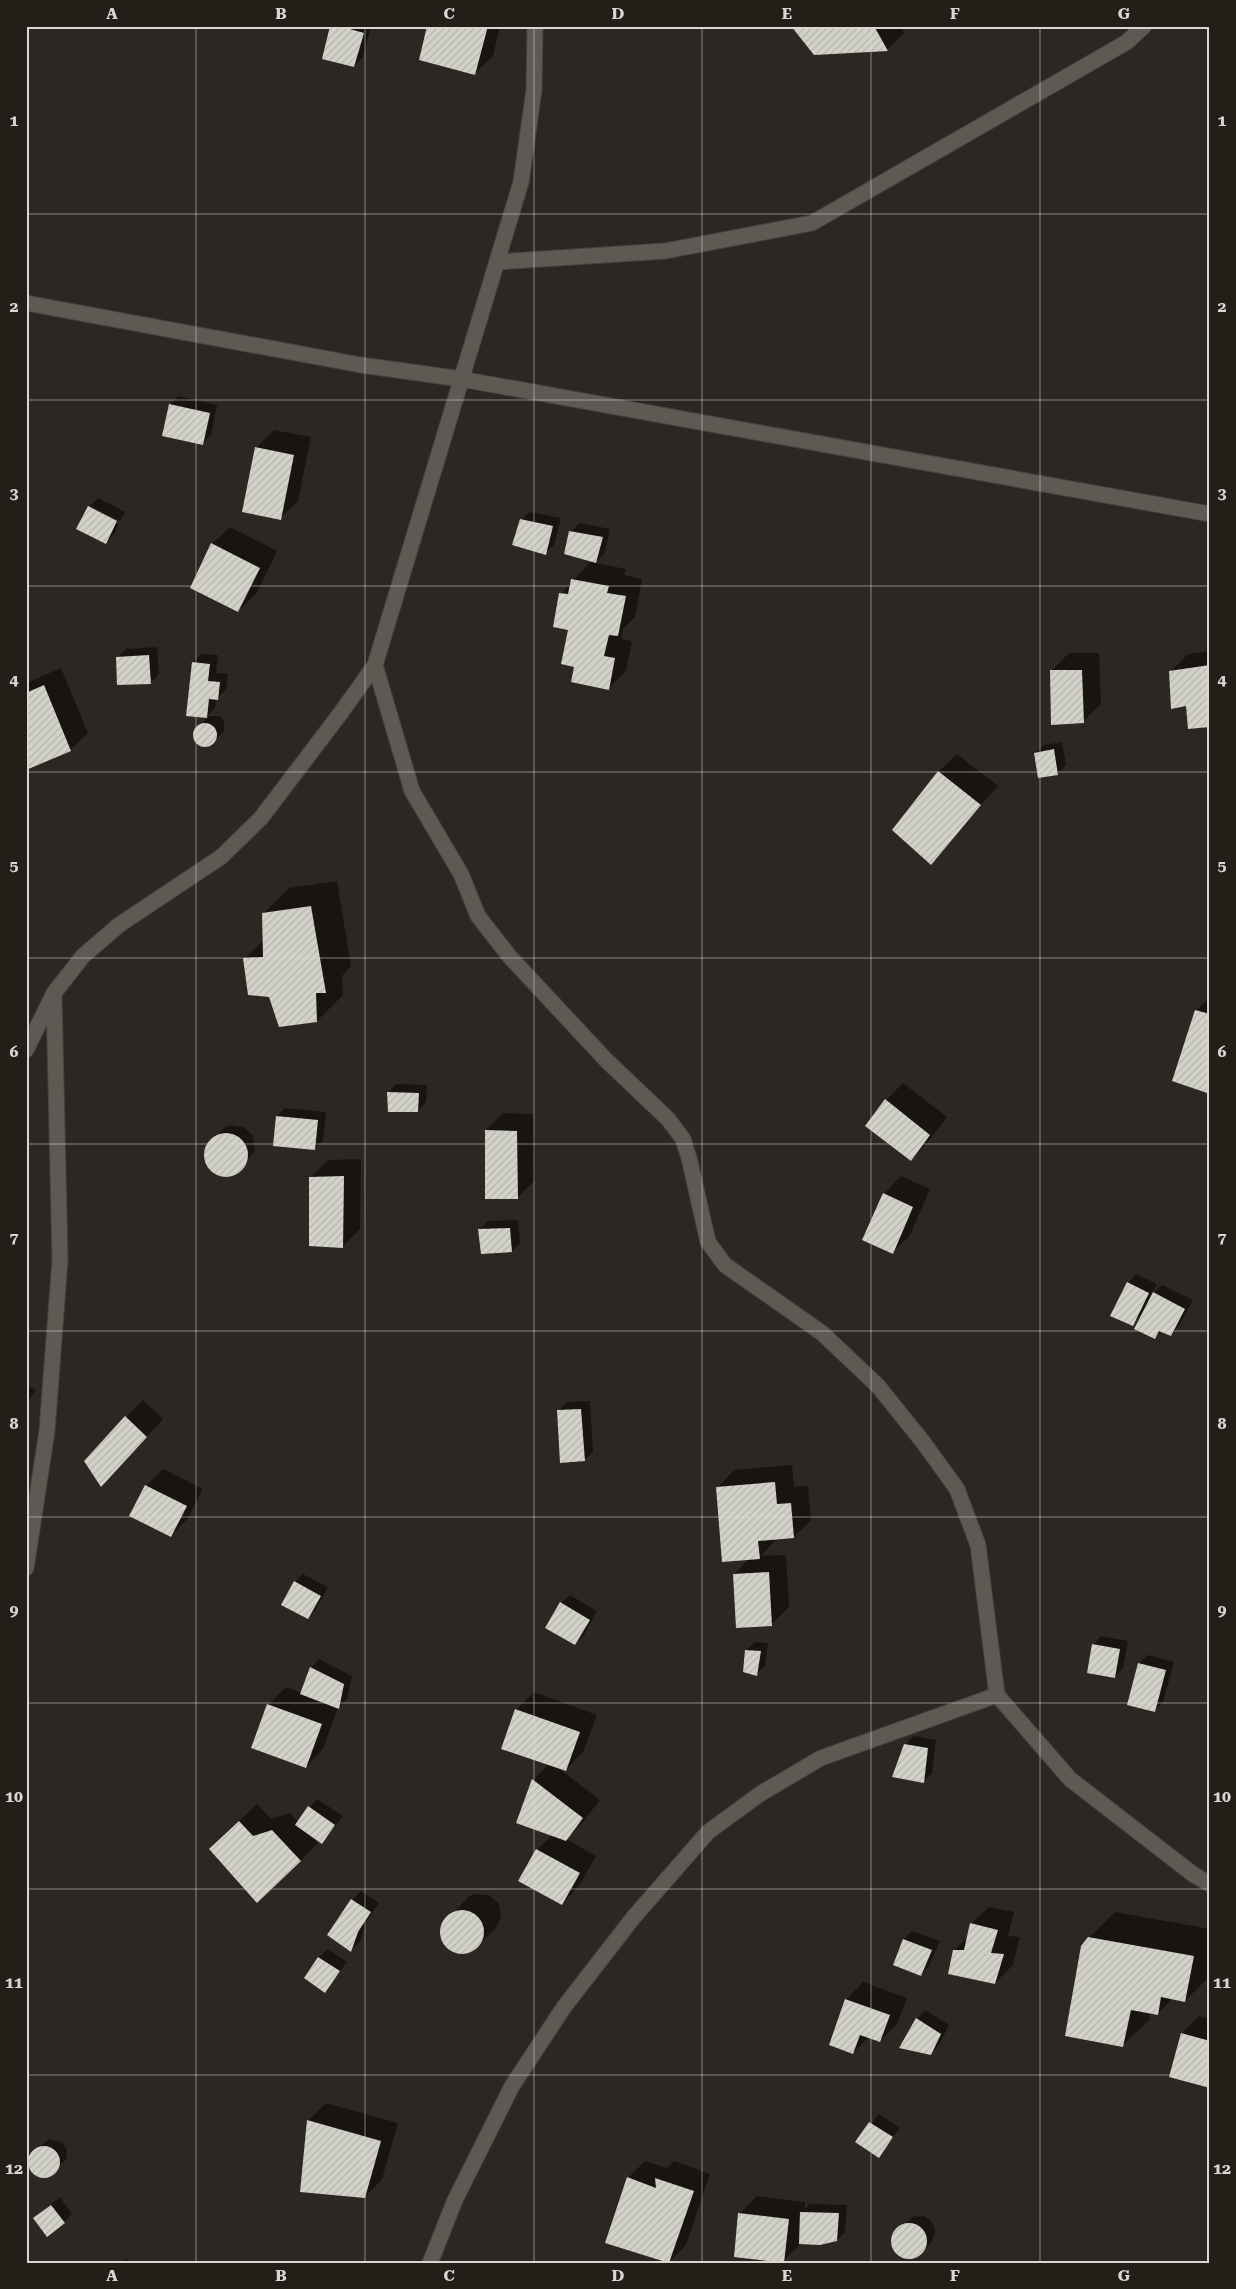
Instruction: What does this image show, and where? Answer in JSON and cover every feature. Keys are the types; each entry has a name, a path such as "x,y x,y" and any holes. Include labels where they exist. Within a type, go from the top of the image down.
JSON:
{"street":[{"path":"26,1050 54,993 83,956 119,925 221,857 261,818 340,714 375,664 498,262 520,182 534,90 535,26"},
{"path":"498,262 665,251 812,224 1127,42 1144,26"},
{"path":"26,303 361,365 461,379 1210,514"},
{"path":"375,664 412,791 461,874 478,916 510,957 606,1060 668,1119 683,1139 708,1242 725,1264 822,1333 878,1386 923,1442 957,1489 978,1545 997,1695 1070,1779 1194,1875 1210,1884"},
{"path":"26,1568 47,1431 60,1260 54,993"},
{"path":"430,2263 455,2200 512,2086 564,2007 634,1918 708,1832 760,1794 821,1758 997,1695"}],"building":[{"path":"330,26 339,26 364,33 354,67 322,59"},
{"path":"427,26 488,26 475,75 419,60"},
{"path":"791,26 874,26 888,51 814,55"},
{"path":"169,404 210,413 203,445 162,436"},
{"path":"255,447 294,455 281,520 242,512"},
{"path":"88,506 117,521 106,544 76,529"},
{"path":"520,519 553,526 546,555 512,545"},
{"path":"569,531 603,537 596,563 564,554"},
{"path":"211,543 260,568 238,612 190,588"},
{"path":"571,579 609,586 607,593 626,596 618,636 609,635 604,656 615,658 609,690 571,682 574,667 561,664 568,630 553,627 559,593 568,594"},
{"path":"149,655 151,684 117,685 116,657"},
{"path":"192,662 210,664 208,681 220,682 218,700 209,699 207,718 186,716"},
{"path":"1210,665 1210,727 1188,729 1186,706 1171,709 1169,671"},
{"path":"1050,670 1082,670 1084,723 1051,725"},
{"path":"44,685 71,751 26,770 26,693"},
{"path":"205,723 214,726 217,735 214,744 205,747 196,744 193,735 196,726"},
{"path":"1054,749 1058,775 1038,778 1034,753"},
{"path":"938,771 981,805 931,865 892,830"},
{"path":"311,906 326,993 316,993 317,1022 279,1027 269,997 248,995 243,958 263,957 262,913"},
{"path":"1195,1010 1210,1014 1210,1094 1172,1081"},
{"path":"387,1092 419,1093 418,1112 388,1112"},
{"path":"885,1099 930,1135 911,1161 865,1126"},
{"path":"276,1116 318,1120 315,1150 273,1146"},
{"path":"485,1130 517,1131 518,1199 485,1199"},
{"path":"226,1133 238,1137 244,1143 248,1155 244,1167 238,1173 226,1177 214,1173 208,1167 204,1155 208,1143 214,1137"},
{"path":"344,1176 343,1248 309,1246 309,1177"},
{"path":"883,1193 913,1207 893,1254 862,1240"},
{"path":"510,1228 512,1252 481,1254 478,1229"},
{"path":"1127,1282 1149,1293 1133,1326 1110,1316"},
{"path":"1153,1292 1185,1309 1171,1336 1159,1331 1155,1339 1134,1329"},
{"path":"581,1409 585,1461 560,1463 557,1410"},
{"path":"125,1416 147,1437 101,1487 84,1461"},
{"path":"775,1482 777,1504 791,1503 794,1538 758,1541 760,1559 722,1562 716,1487"},
{"path":"145,1485 187,1506 171,1537 129,1516"},
{"path":"769,1572 772,1626 736,1628 733,1574"},
{"path":"294,1581 321,1596 308,1619 281,1605"},
{"path":"560,1602 590,1620 575,1645 545,1628"},
{"path":"1092,1644 1120,1649 1115,1678 1087,1673"},
{"path":"745,1650 761,1651 757,1676 743,1672"},
{"path":"1138,1663 1166,1670 1155,1712 1127,1705"},
{"path":"310,1667 344,1684 339,1709 300,1694"},
{"path":"267,1704 322,1724 306,1768 251,1748"},
{"path":"515,1709 580,1732 566,1771 501,1749"},
{"path":"904,1744 928,1748 924,1783 892,1777"},
{"path":"532,1779 583,1818 566,1841 516,1823"},
{"path":"308,1806 335,1825 322,1844 295,1825"},
{"path":"239,1821 253,1836 272,1830 301,1861 257,1903 209,1849"},
{"path":"536,1849 580,1873 562,1905 518,1881"},
{"path":"351,1899 371,1912 358,1932 351,1952 327,1935"},
{"path":"462,1910 474,1914 480,1920 484,1932 480,1944 474,1950 462,1954 450,1950 444,1944 440,1932 444,1920 450,1914"},
{"path":"970,1923 998,1930 991,1953 1004,1954 995,1984 948,1974 953,1950 964,1950"},
{"path":"1088,1937 1194,1956 1185,2002 1161,1997 1158,2015 1131,2010 1123,2047 1065,2036 1081,1946"},
{"path":"903,1939 932,1950 921,1976 893,1965"},
{"path":"318,1957 340,1971 325,1993 304,1978"},
{"path":"845,1999 890,2015 880,2042 860,2035 853,2054 829,2045"},
{"path":"916,2018 941,2034 931,2055 899,2048"},
{"path":"1181,2033 1210,2041 1210,2088 1169,2077"},
{"path":"307,2120 381,2141 365,2198 300,2192"},
{"path":"869,2122 893,2137 879,2158 855,2142"},
{"path":"44,2146 55,2151 60,2162 55,2173 44,2178 33,2173 28,2162 33,2151"},
{"path":"627,2177 656,2188 655,2178 694,2191 669,2263 605,2243"},
{"path":"51,2205 65,2223 47,2237 33,2218"},
{"path":"800,2212 839,2213 837,2241 820,2245 799,2244"},
{"path":"738,2213 789,2219 784,2263 734,2257"},
{"path":"909,2223 921,2229 927,2241 921,2253 909,2259 897,2253 891,2241 897,2229"}]}
